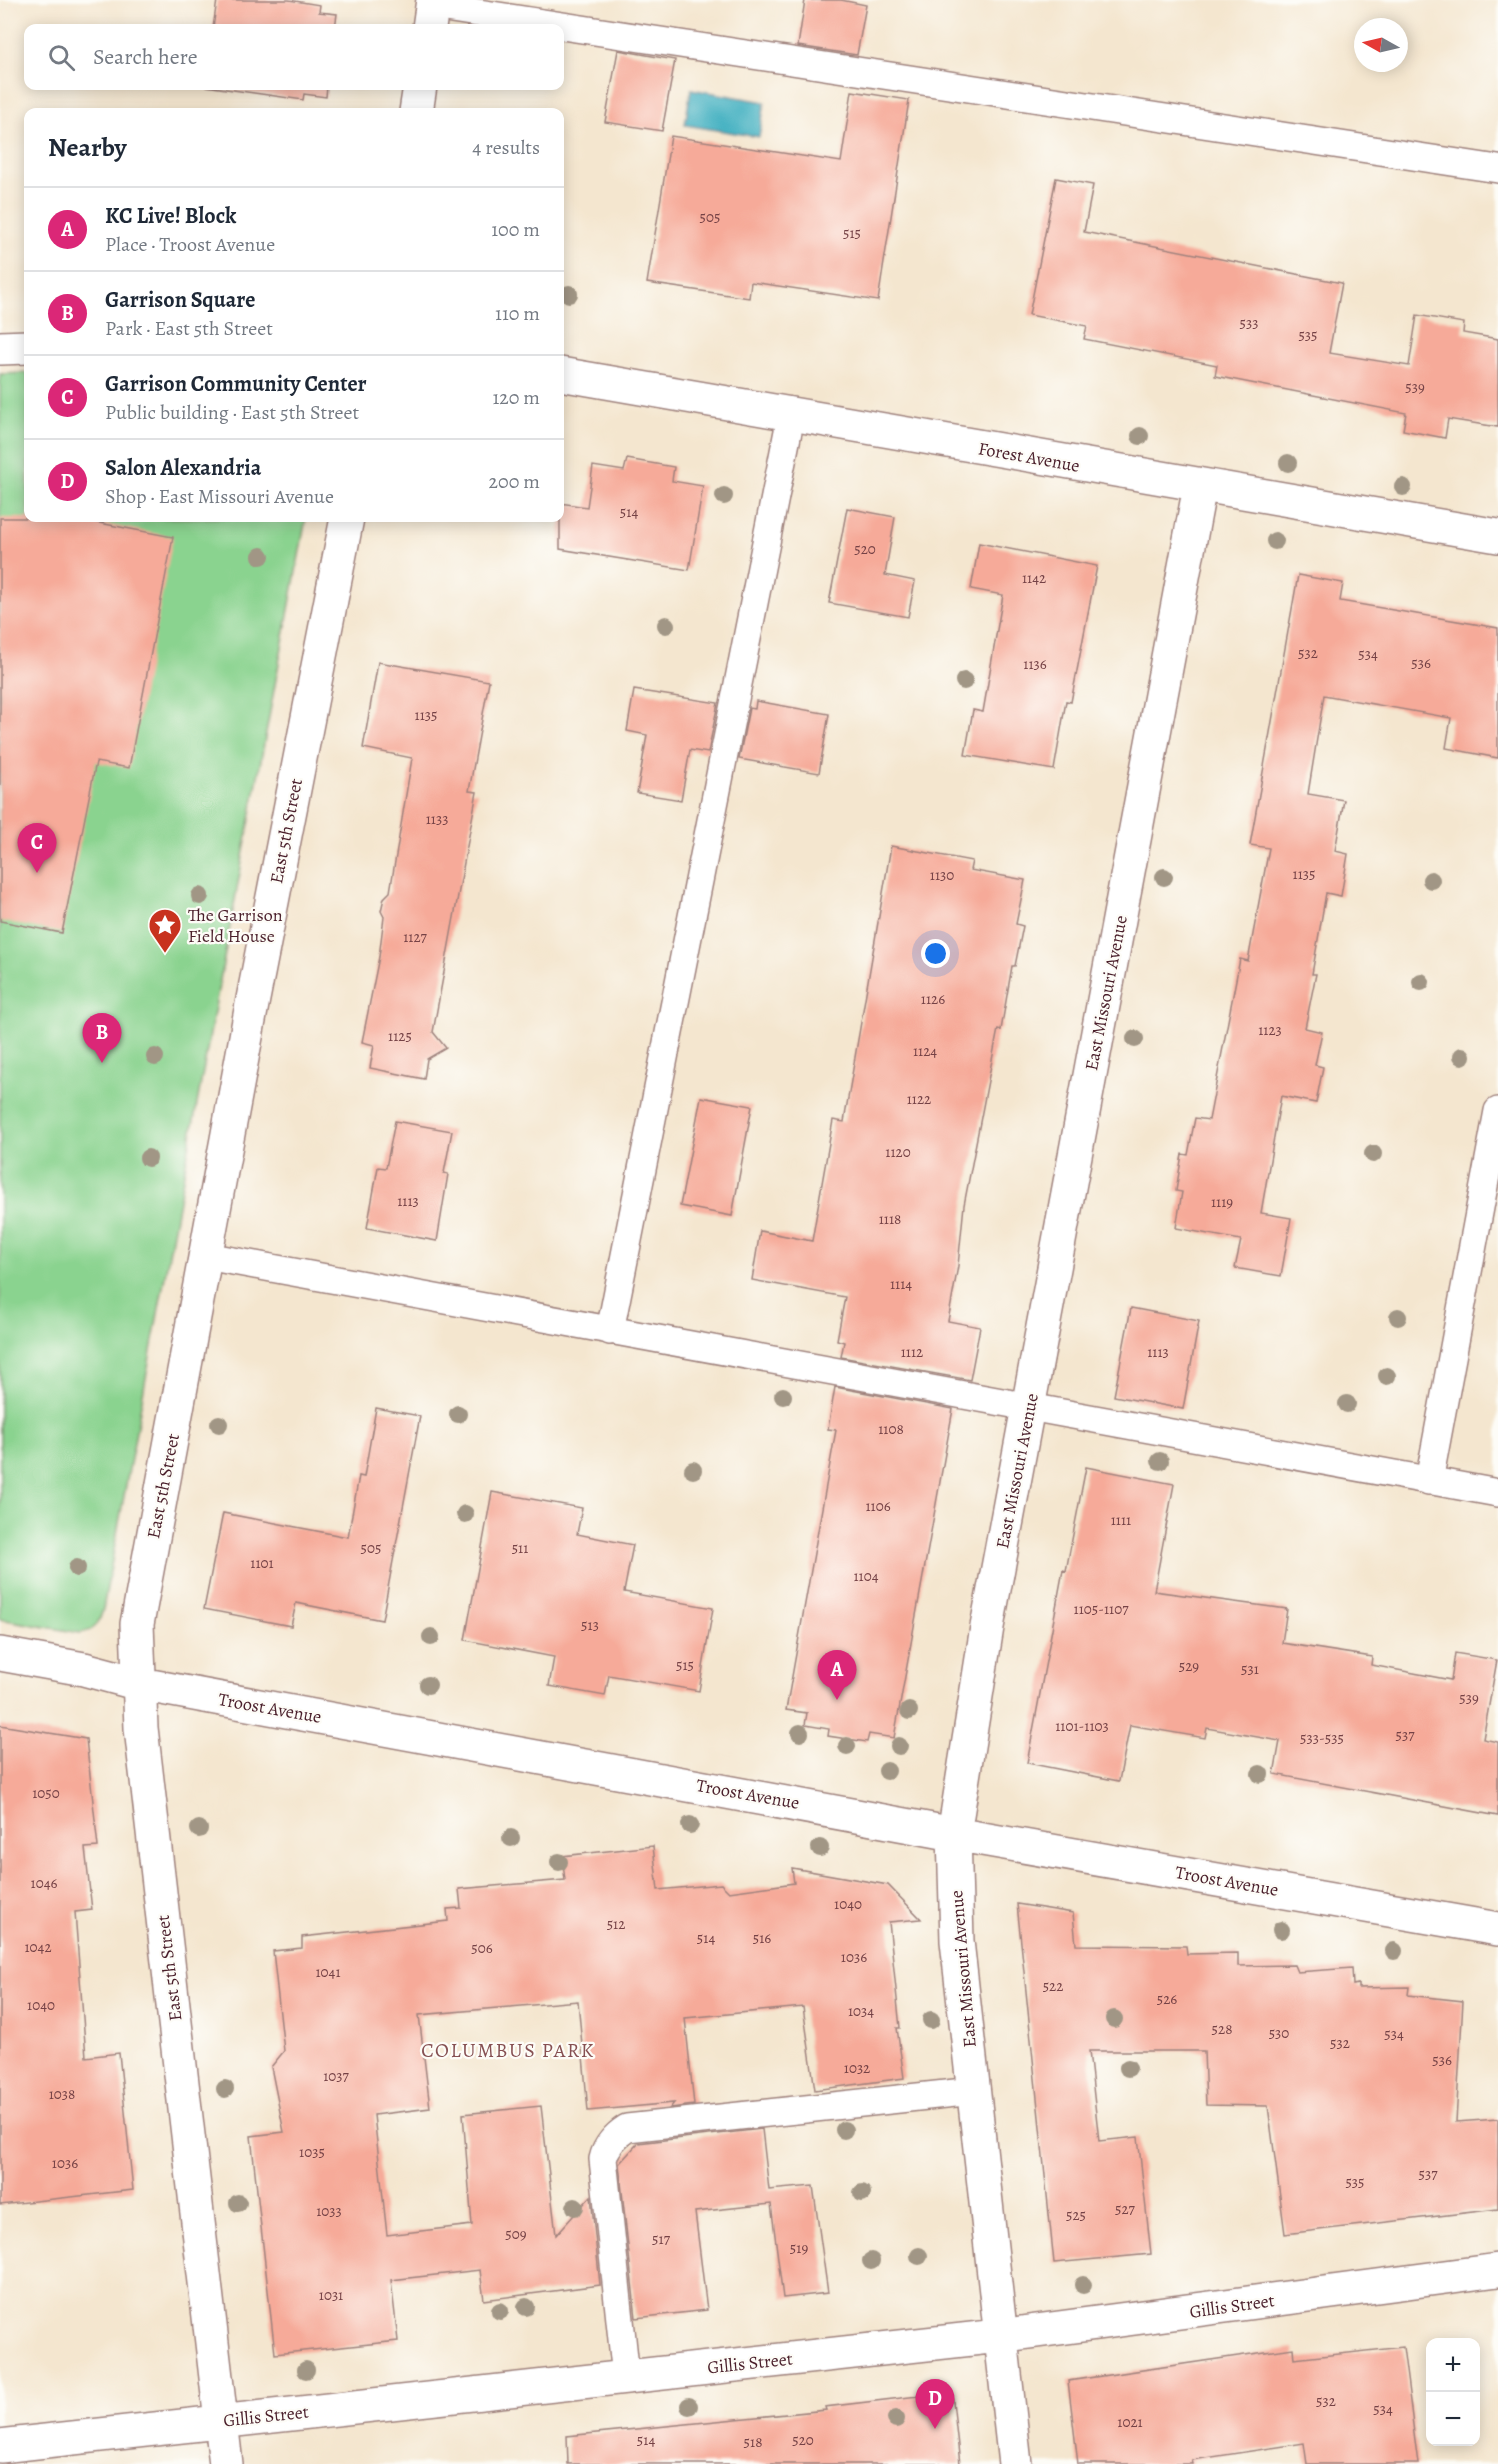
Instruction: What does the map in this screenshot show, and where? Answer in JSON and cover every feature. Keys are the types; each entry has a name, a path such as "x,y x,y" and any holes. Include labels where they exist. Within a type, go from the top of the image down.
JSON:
{"street":[{"path":"417,108 419,90"},
{"path":"0,348 24,347"},
{"name":"Forest Avenue","path":"564,376 1498,536"},
{"name":"East Missouri Avenue","path":"1015,2464 957,1941 954,1834 987,1627 1200,486"},
{"name":"East 5th Street","path":"226,2464 145,1762 137,1624 253,999 346,522"},
{"name":"Troost Avenue","path":"0,1654 84,1669 140,1684 954,1834 1498,1929"},
{"name":"Gillis Street","path":"0,2446 999,2336 1498,2270"}],"lane":[{"path":"431,12 513,24"},
{"path":"564,32 1498,169"},
{"path":"610,1331 791,416"},
{"path":"1429,1481 1498,1111"},
{"path":"206,1256 1498,1493"},
{"path":"626,2377 603,2158 605,2150 619,2133 627,2128 974,2091"}],"green space":[{"path":"24,373 24,522 305,522 103,1609 96,1626 80,1633 0,1619 0,374"}],"water":[{"path":"691,89 765,102 759,137 685,125"}],"building":[{"path":"217,0 289,0 320,5 319,12 337,14 336,24 214,24"},
{"path":"805,0 841,0 866,5 857,55 798,46"},
{"path":"618,50 675,60 662,131 605,122"},
{"path":"233,90 327,90 326,97 304,94 303,100"},
{"path":"852,91 909,100 878,301 751,282 749,298 647,283 671,136 841,162"},
{"path":"1056,178 1093,185 1084,232 1342,283 1329,353 1409,366 1417,315 1464,323 1463,333 1498,339 1498,427 1448,419 1445,438 1403,430 1406,413 1215,376 1217,365 1084,339 1087,326 1029,315"},
{"path":"627,459 674,467 672,481 703,486 689,570 560,549 560,522 564,522 564,504 587,507 593,466 624,471"},
{"path":"847,508 895,517 885,575 915,581 908,617 829,603"},
{"path":"0,518 24,518 24,522 94,522 173,537 129,768 96,762 62,933 0,921"},
{"path":"979,543 1097,566 1071,702 1066,701 1054,770 965,755 973,710 983,712 1003,595 971,589"},
{"path":"1298,575 1343,583 1340,601 1498,628 1498,758 1446,748 1451,718 1324,695 1308,794 1344,800 1335,851 1348,854 1341,896 1326,893 1312,974 1316,974 1305,1028 1322,1032 1315,1065 1323,1067 1316,1103 1281,1096 1261,1213 1291,1218 1281,1276 1235,1268 1241,1240 1176,1228 1182,1192 1176,1191 1182,1154 1188,1155 1195,1118 1209,1120 1240,959 1248,961 1269,848 1250,845"},
{"path":"378,662 489,681 469,791 477,792 433,1032 446,1048 427,1059 424,1079 370,1068 374,1045 362,1042 379,957 384,917 381,911 384,898 390,892 412,758 363,748"},
{"path":"634,690 718,703 708,753 690,750 681,800 637,793 647,735 627,731"},
{"path":"756,701 829,714 819,773 739,759 749,708 755,709"},
{"path":"891,846 972,861 970,870 1025,880 1016,924 1023,926 1015,966 1012,966 1001,1030 998,1029 964,1205 958,1266 948,1321 980,1327 970,1380 841,1357 844,1342 837,1340 845,1297 752,1280 760,1231 812,1241 833,1120 844,1122"},
{"path":"701,1097 752,1106 732,1216 680,1206"},
{"path":"395,1121 452,1131 444,1173 448,1174 437,1241 367,1228 378,1167 386,1168"},
{"path":"1131,1308 1199,1321 1183,1409 1114,1396"},
{"path":"835,1387 953,1409 894,1738 869,1734 867,1742 828,1736 829,1729 805,1725 807,1713 786,1710 836,1430 828,1429"},
{"path":"376,1408 420,1416 382,1620 296,1603 291,1626 204,1609 223,1513 348,1537 359,1476 364,1477"},
{"path":"1086,1467 1174,1484 1154,1591 1287,1609 1282,1643 1372,1657 1371,1665 1451,1680 1455,1653 1497,1660 1483,1739 1498,1742 1498,1816 1274,1774 1280,1741 1207,1728 1205,1738 1130,1725 1119,1781 1027,1763 1063,1570 1066,1571"},
{"path":"492,1492 582,1508 577,1534 633,1545 624,1592 713,1608 699,1691 609,1675 605,1696 549,1686 554,1657 465,1640"},
{"path":"0,1725 86,1739 98,1847 85,1848 92,1910 75,1912 86,2057 119,2053 133,2190 0,2205"},
{"path":"653,1846 658,1890 721,1884 729,1892 794,1883 792,1868 888,1885 921,1919 889,1922 900,2028 897,2028 904,2078 815,2090 803,2007 685,2018 694,2105 670,2108 674,2103 588,2111 578,2001 419,2015 430,2108 374,2115 387,2235 472,2225 463,2114 541,2106 556,2235 591,2196 600,2285 484,2300 480,2270 391,2280 398,2341 275,2354 251,2136 284,2132 271,2067 284,2051 273,1951 302,1948 302,1937 448,1921 447,1909 461,1908 459,1889 565,1880 562,1856"},
{"path":"1017,1904 1073,1913 1076,1945 1186,1946 1187,1954 1238,1953 1238,1966 1294,1965 1297,1972 1352,1968 1353,1985 1358,1984 1358,1988 1409,1987 1408,1995 1463,2001 1456,2122 1498,2119 1498,2209 1285,2234 1268,2106 1206,2105 1204,2051 1089,2051 1099,2141 1138,2137 1151,2254 1054,2263"},
{"path":"762,2129 769,2190 813,2186 828,2293 783,2298 771,2204 695,2212 707,2310 636,2318 619,2164 638,2143"},
{"path":"1403,2347 1418,2464 1307,2464 1304,2443 1192,2460 1193,2464 1078,2464 1068,2381 1293,2348 1294,2359"},
{"path":"952,2392 960,2464 568,2464 567,2436 826,2410 825,2407"}],"place":[{"name":"Garrison Community Center","path":"37,873"},
{"name":"The Garrison Field House","path":"165,954"},
{"name":"Garrison Square","path":"102,1063"},
{"name":"KC Live! Block","path":"837,1700"},
{"name":"Salon Alexandria","path":"935,2429"}],"district":[{"name":"COLUMBUS PARK","path":"508,2050"}]}
